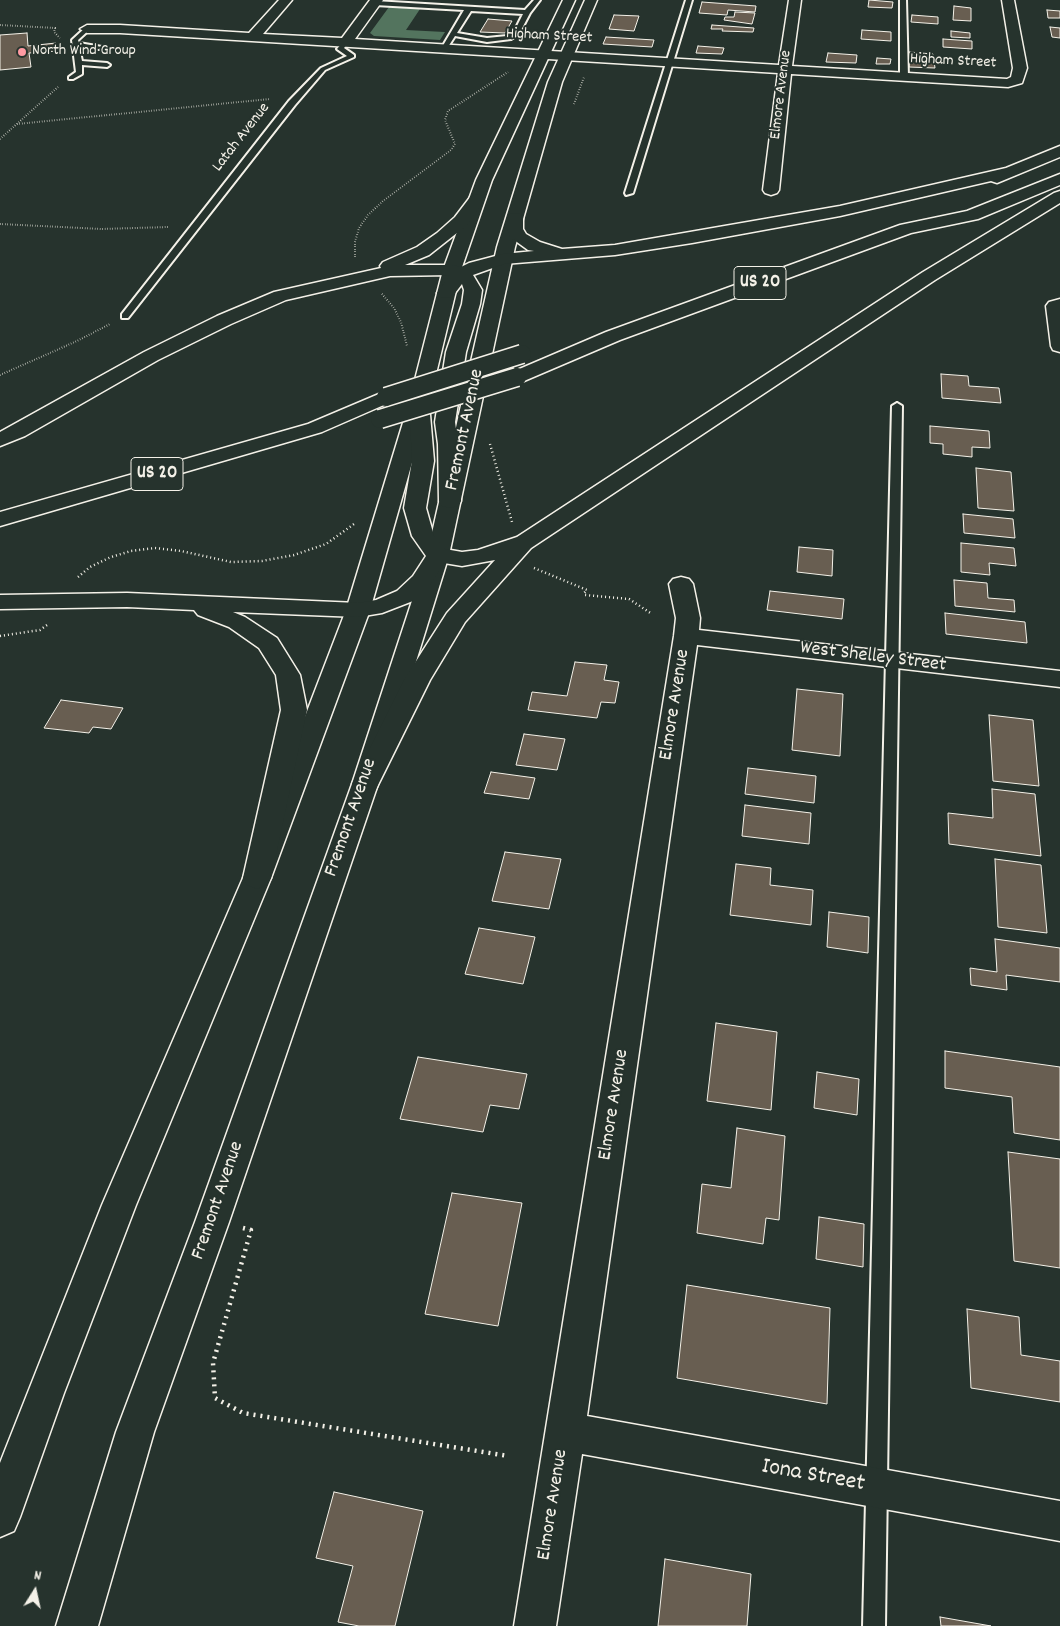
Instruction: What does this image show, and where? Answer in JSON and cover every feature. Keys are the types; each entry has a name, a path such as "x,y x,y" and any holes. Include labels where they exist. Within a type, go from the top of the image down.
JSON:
{"main road":[{"path":"253,37 286,0"},
{"path":"0,1517 45,1392 119,1205 256,878 358,610 420,403 453,279 477,199 496,152 569,0"},
{"name":"Fremont Avenue","path":"77,1626 136,1432 212,1222 365,784 438,555 503,259 555,82 591,0"},
{"name":"Elmore Avenue","path":"772,190 785,69 795,0"},
{"name":"Higham Street","path":"87,29 566,55 1008,83 1017,80 1020,68 1008,0"},
{"path":"345,43 376,1"},
{"name":"US 20","path":"906,228 936,204 1060,150"},
{"path":"453,279 475,267 503,259 576,254 692,238 785,222 1015,171"},
{"name":"US 20","path":"315,428 380,420 517,377 613,336 906,228 972,216 1060,178"},
{"path":"365,784 417,680 455,618 527,553 929,276 1060,196"},
{"path":"0,440 18,432 151,356 224,320 280,296 362,269 404,260 443,237 461,221 477,199"},
{"path":"515,218 514,229 519,237 527,243 553,251 576,254"},
{"path":"362,269 409,269 470,282 473,290 471,304 456,352 445,422 448,444 450,501"},
{"path":"1058,305 1060,346"},
{"name":"US 20","path":"0,519 315,428 386,397 522,354 613,336"},
{"path":"420,403 423,461 415,508 425,541 438,555 462,559 527,553"},
{"path":"0,602 127,600 358,610 382,606 405,596 422,580 438,555"},
{"name":"Elmore Avenue","path":"535,1626 686,636 688,618 681,584"},
{"path":"186,603 237,622 268,643 288,675 294,710 256,878"},
{"name":"West Shelley Street","path":"686,636 1060,679"},
{"name":"Iona Street","path":"566,1432 1060,1521"}],"lane":[{"path":"453,34 473,39 509,38 517,33 527,12 537,0"},
{"path":"629,193 689,0"},
{"path":"903,0 904,77"},
{"path":"376,1 527,12"},
{"path":"444,49 469,8"},
{"path":"71,78 80,73 75,40 87,29"},
{"name":"Latah Avenue","path":"125,316 302,93 323,69 352,56 340,49 345,43"},
{"path":"76,46 99,47"},
{"path":"79,63 107,65"},
{"path":"874,1626 897,406"}],"path":[{"path":"362,269 354,256 355,242 360,228 368,215 383,201 452,150 455,144 454,138 445,120 448,111 510,71"},
{"path":"0,139 58,87 71,78"},
{"path":"17,124 272,98 302,93"},
{"path":"0,224 101,229 167,228 202,218"},
{"path":"382,294 394,308 401,322 407,347"},
{"path":"0,375 77,341 125,316"},
{"path":"76,579 90,567 111,557 131,551 155,548 181,551 230,562 262,561 294,555 326,544 341,535 359,518"},
{"path":"527,553 531,567 587,590 584,593 585,595 629,600 652,614"},
{"path":"0,636 40,630 52,621"},
{"path":"239,1226 251,1230 213,1363 215,1398 243,1413 508,1456"}],"green space":[{"path":"389,7 420,9 406,30 445,32 440,40 374,36 370,33"}],"building":[{"path":"869,0 893,2 892,8 868,7"},
{"path":"702,2 756,6 755,12 728,10 727,15 699,13"},
{"path":"954,6 971,8 971,21 953,20"},
{"path":"1047,10 1060,11 1060,18 1048,18"},
{"path":"735,12 755,13 752,24 724,20 725,17 734,17"},
{"path":"614,15 639,16 634,31 609,29"},
{"path":"912,15 938,17 938,24 911,22"},
{"path":"488,19 512,21 505,33 480,32"},
{"path":"712,25 754,28 753,32 722,31 723,29 711,29"},
{"path":"1050,27 1060,28 1060,38 1052,37"},
{"path":"862,30 891,32 891,41 861,39"},
{"path":"951,31 970,33 970,38 951,37"},
{"name":"North Wind Group","path":"27,33 28,46 56,43 57,51 29,53 31,67 0,70 0,35"},
{"path":"606,37 654,40 652,47 603,44"},
{"path":"943,39 972,41 972,49 943,47"},
{"path":"698,46 724,48 722,54 696,53"},
{"path":"909,52 933,54 935,68 909,67"},
{"path":"828,53 857,55 856,63 826,62"},
{"path":"877,58 891,59 890,64 876,64"},
{"path":"941,374 968,376 969,386 999,388 1001,403 942,398"},
{"path":"930,426 989,431 990,448 972,447 972,457 943,454 943,444 930,443"},
{"path":"976,468 1011,472 1014,511 978,508"},
{"path":"963,514 1013,519 1015,538 964,533"},
{"path":"961,543 1014,548 1016,566 989,563 990,575 961,572"},
{"path":"799,547 833,550 832,576 797,572"},
{"path":"954,580 987,583 988,598 1014,600 1015,612 955,606"},
{"path":"770,591 844,599 842,619 767,610"},
{"path":"945,613 1025,622 1027,643 946,634"},
{"path":"575,662 607,665 604,680 619,682 615,703 601,702 597,718 528,710 532,692 567,696"},
{"path":"797,689 843,694 840,756 792,750"},
{"path":"61,700 123,708 111,729 93,727 89,733 44,728"},
{"path":"989,715 1033,720 1039,786 993,781"},
{"path":"524,734 565,739 557,770 516,765"},
{"path":"748,768 816,776 814,803 745,794"},
{"path":"491,772 535,778 529,799 484,793"},
{"path":"992,789 1035,794 1041,856 949,844 948,813 993,818"},
{"path":"745,805 811,813 809,844 742,836"},
{"path":"505,852 561,859 549,909 492,901"},
{"path":"995,859 1041,865 1047,933 998,927"},
{"path":"736,864 771,868 770,885 813,890 811,925 730,915"},
{"path":"829,912 869,917 868,953 827,947"},
{"path":"479,928 535,937 523,984 465,974"},
{"path":"995,939 1060,948 1060,982 1006,975 1007,990 971,985 970,968 997,972"},
{"path":"716,1023 777,1032 771,1110 707,1101"},
{"path":"945,1051 1060,1067 1060,1140 1014,1133 1012,1097 945,1088"},
{"path":"418,1057 527,1074 519,1109 490,1105 483,1132 400,1119"},
{"path":"817,1072 859,1079 857,1115 814,1108"},
{"path":"737,1128 785,1136 779,1220 766,1218 763,1244 697,1233 702,1184 731,1188"},
{"path":"1008,1152 1060,1159 1060,1268 1014,1261"},
{"path":"452,1193 522,1203 498,1326 425,1314"},
{"path":"819,1217 864,1224 863,1267 816,1259"},
{"path":"687,1285 830,1308 827,1404 677,1378"},
{"path":"967,1309 1019,1317 1021,1355 1060,1361 1060,1402 971,1388"},
{"path":"334,1492 423,1511 395,1626 359,1626 338,1622 353,1566 316,1558"},
{"path":"665,1559 751,1574 747,1626 658,1626"},
{"path":"940,1617 991,1626 941,1626"}],"place":[{"name":"North Wind Group","path":"22,52"}]}
